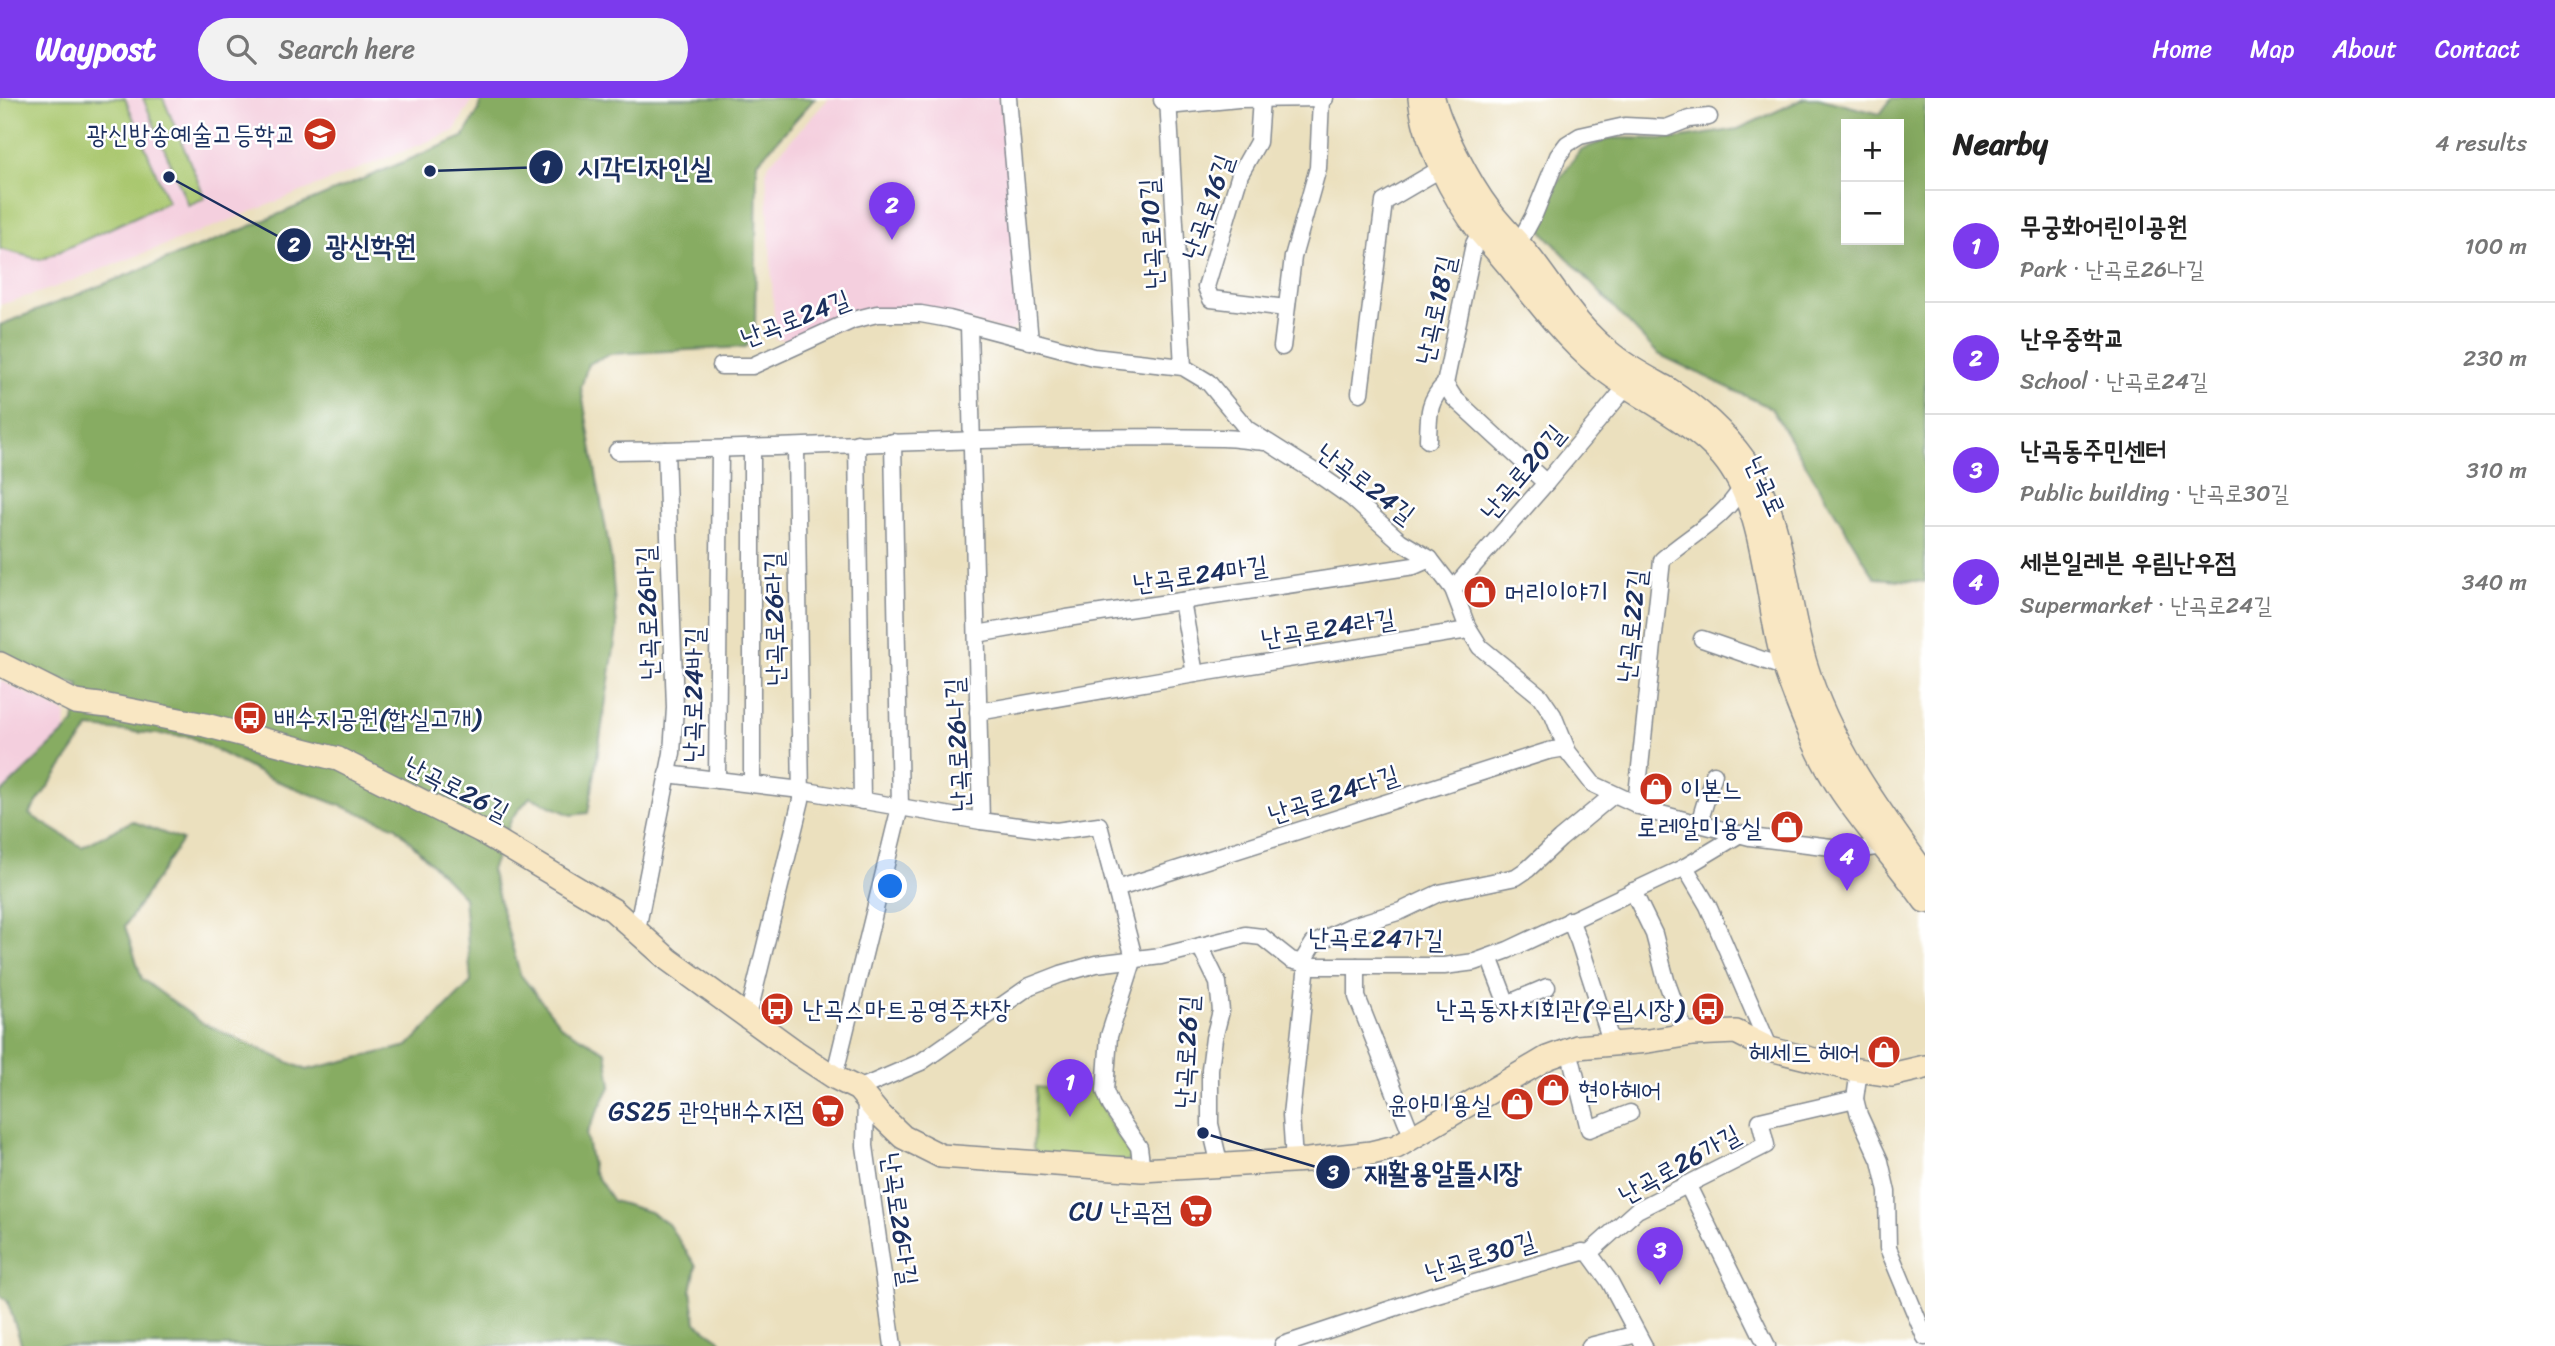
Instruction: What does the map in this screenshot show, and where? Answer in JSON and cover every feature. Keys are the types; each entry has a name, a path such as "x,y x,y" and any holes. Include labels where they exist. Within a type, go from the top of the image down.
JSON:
{"street":[{"path":"1008,98 1030,341"},
{"path":"1165,101 1323,98 1318,168 1293,257 1282,346"},
{"name":"난곡로","path":"1420,98 1424,118 1451,190 1480,232 1558,327 1598,366 1704,440 1723,457 1742,487 1762,549 1772,612 1786,668 1814,744 1842,792 1921,875 1925,901"},
{"name":"난곡로","path":"1433,98 1478,195 1518,243 1561,303 1591,336 1614,356 1697,409 1723,433 1759,483 1769,510 1795,624 1820,706 1834,739 1889,841"},
{"name":"난곡로16길","path":"1261,99 1258,142 1240,174 1206,287 1211,299 1286,309"},
{"name":"난곡로10길","path":"1165,101 1184,367"},
{"path":"1518,243 1558,156 1567,144 1580,136 1625,126 1666,128 1689,119 1709,117"},
{"path":"1360,393 1384,202 1442,168"},
{"name":"난곡로18길","path":"1480,232 1444,384 1454,398 1546,483"},
{"path":"1178,283 1206,287"},
{"name":"난곡로24길","path":"721,366 752,366 853,320 877,314 921,314 949,318 1093,357 1184,367 1208,383 1247,429 1315,472 1352,499 1399,541 1430,559 1453,589 1467,626 1480,647 1539,695 1553,715 1566,748 1593,784 1653,812 1740,834 1856,850 1889,841"},
{"path":"969,325 972,440"},
{"path":"1428,440 1429,412 1433,396 1444,384"},
{"name":"난곡로20길","path":"1453,589 1627,386"},
{"path":"617,451 796,448 857,443 972,440 1226,438 1267,442"},
{"name":"난곡로26나길","path":"972,440 981,821 1056,831 1099,825 1134,958"},
{"path":"834,1077 900,807 893,442"},
{"path":"857,443 862,801"},
{"name":"난곡로26라길","path":"748,1016 801,800 796,448"},
{"name":"난곡로24바길","path":"720,449 717,780 752,784"},
{"path":"752,449 752,784 981,821"},
{"name":"난곡로26마길","path":"637,930 672,753 675,708 666,450"},
{"name":"난곡로22길","path":"1638,806 1662,560 1684,541 1717,520 1742,487"},
{"name":"난곡로24마길","path":"976,634 1414,566 1430,559"},
{"path":"1182,601 1195,674"},
{"name":"난곡로24라길","path":"978,712 1462,631 1467,626"},
{"path":"1702,639 1786,668"},
{"name":"난곡로26길","path":"0,664 75,702 205,725 338,759 502,844 613,910 669,960 862,1094 903,1137 941,1156 1142,1170 1294,1161 1371,1153 1396,1147 1536,1064 1577,1047 1686,1035 1736,1031 1770,1049 1891,1075 1925,1067"},
{"name":"난곡로24다길","path":"1116,890 1548,751 1566,748"},
{"path":"667,774 717,780"},
{"path":"1699,822 1714,774"},
{"path":"1294,1161 1291,1115 1304,963 1313,944 1352,926 1401,911 1439,892 1517,877 1613,795"},
{"name":"난곡로24가길","path":"862,1094 922,1062 1030,986 1061,974 1096,964 1161,956 1245,935 1262,937 1291,960 1304,963 1444,966 1475,962 1685,867 1740,834"},
{"path":"1685,867 1709,906 1770,1049"},
{"path":"1633,891 1654,934 1666,980 1686,1035"},
{"path":"1570,920 1612,1044"},
{"name":"난곡로26길","path":"1200,946 1218,983 1221,1011 1213,1038 1210,1069 1210,1124 1220,1166"},
{"path":"1489,957 1507,1004 1547,987"},
{"path":"1134,958 1110,1036 1105,1091 1111,1106 1139,1147 1142,1170"},
{"path":"1357,966 1357,997 1413,1138"},
{"path":"1569,1050 1589,1129 1630,1113"},
{"path":"1859,1070 1855,1099 1859,1115 1880,1161 1887,1192 1888,1248 1925,1337"},
{"name":"난곡로26다길","path":"862,1094 865,1146 893,1346"},
{"name":"난곡로26가길","path":"1589,1253 1637,1210 1766,1145 1760,1121 1855,1099"},
{"path":"1687,1184 1767,1346"},
{"path":"1589,1253 1610,1282 1640,1340 1590,1346"},
{"name":"난곡로30길","path":"1283,1345 1430,1296 1569,1255 1589,1253"}],"shaded area":[{"path":"0,98 474,98 454,131 223,223 53,288 0,305"},
{"path":"829,98 1002,98 1022,315 1019,324 1011,332 920,309 794,340 775,339 766,172 768,165"},
{"path":"0,680 66,713 65,734 0,793"}],"green space":[{"path":"0,98 125,98 168,202 41,260 0,249"},
{"path":"143,98 163,98 205,198 188,205"},
{"path":"481,98 815,98 757,163 755,328 746,347 610,354 588,364 581,388 611,558 617,629 588,813 571,815 530,797 512,818 491,870 520,974 562,1027 606,1052 611,1085 586,1134 593,1171 613,1201 650,1212 668,1224 696,1266 691,1291 696,1323 719,1339 724,1346 22,1346 7,1300 0,1296 0,794 74,723 79,685 39,674 0,649 0,325 234,233 463,137 479,110","holes":["89,728 191,737 269,778 396,827 464,897 471,982 408,1046 306,1070 202,1023 142,979 125,926 182,840 132,821 82,847 29,814"]},
{"path":"1805,98 1818,98 1880,114 1892,98 1925,98 1925,582 1875,578 1771,408 1658,354 1539,228 1557,183 1580,150 1611,138 1675,139 1738,129"},
{"path":"1094,1084 1109,1123 1132,1156 1128,1162 1038,1155 1033,1148 1036,1087 1074,1091"}],"place":[{"name":"광신방송예술고등학교","path":"320,134"},
{"name":"시각디자인실","path":"430,171"},
{"name":"광신학원","path":"169,177"},
{"name":"난우중학교","path":"892,240"},
{"name":"머리이야기","path":"1480,592"},
{"name":"배수지공원(합실고개)","path":"250,718"},
{"name":"이본느","path":"1656,789"},
{"name":"로레알미용실","path":"1787,827"},
{"name":"세븐일레븐 우림난우점","path":"1847,891"},
{"name":"난곡스마트공영주차장","path":"777,1009"},
{"name":"난곡동자치회관(우림시장)","path":"1708,1009"},
{"name":"헤세드 헤어","path":"1884,1052"},
{"name":"현아헤어","path":"1553,1090"},
{"name":"윤아미용실","path":"1517,1104"},
{"name":"GS25 관악배수지점","path":"828,1111"},
{"name":"무궁화어린이공원","path":"1070,1117"},
{"name":"재활용알뜰시장","path":"1203,1133"},
{"name":"CU 난곡점","path":"1196,1211"},
{"name":"난곡동주민센터","path":"1660,1285"}]}
